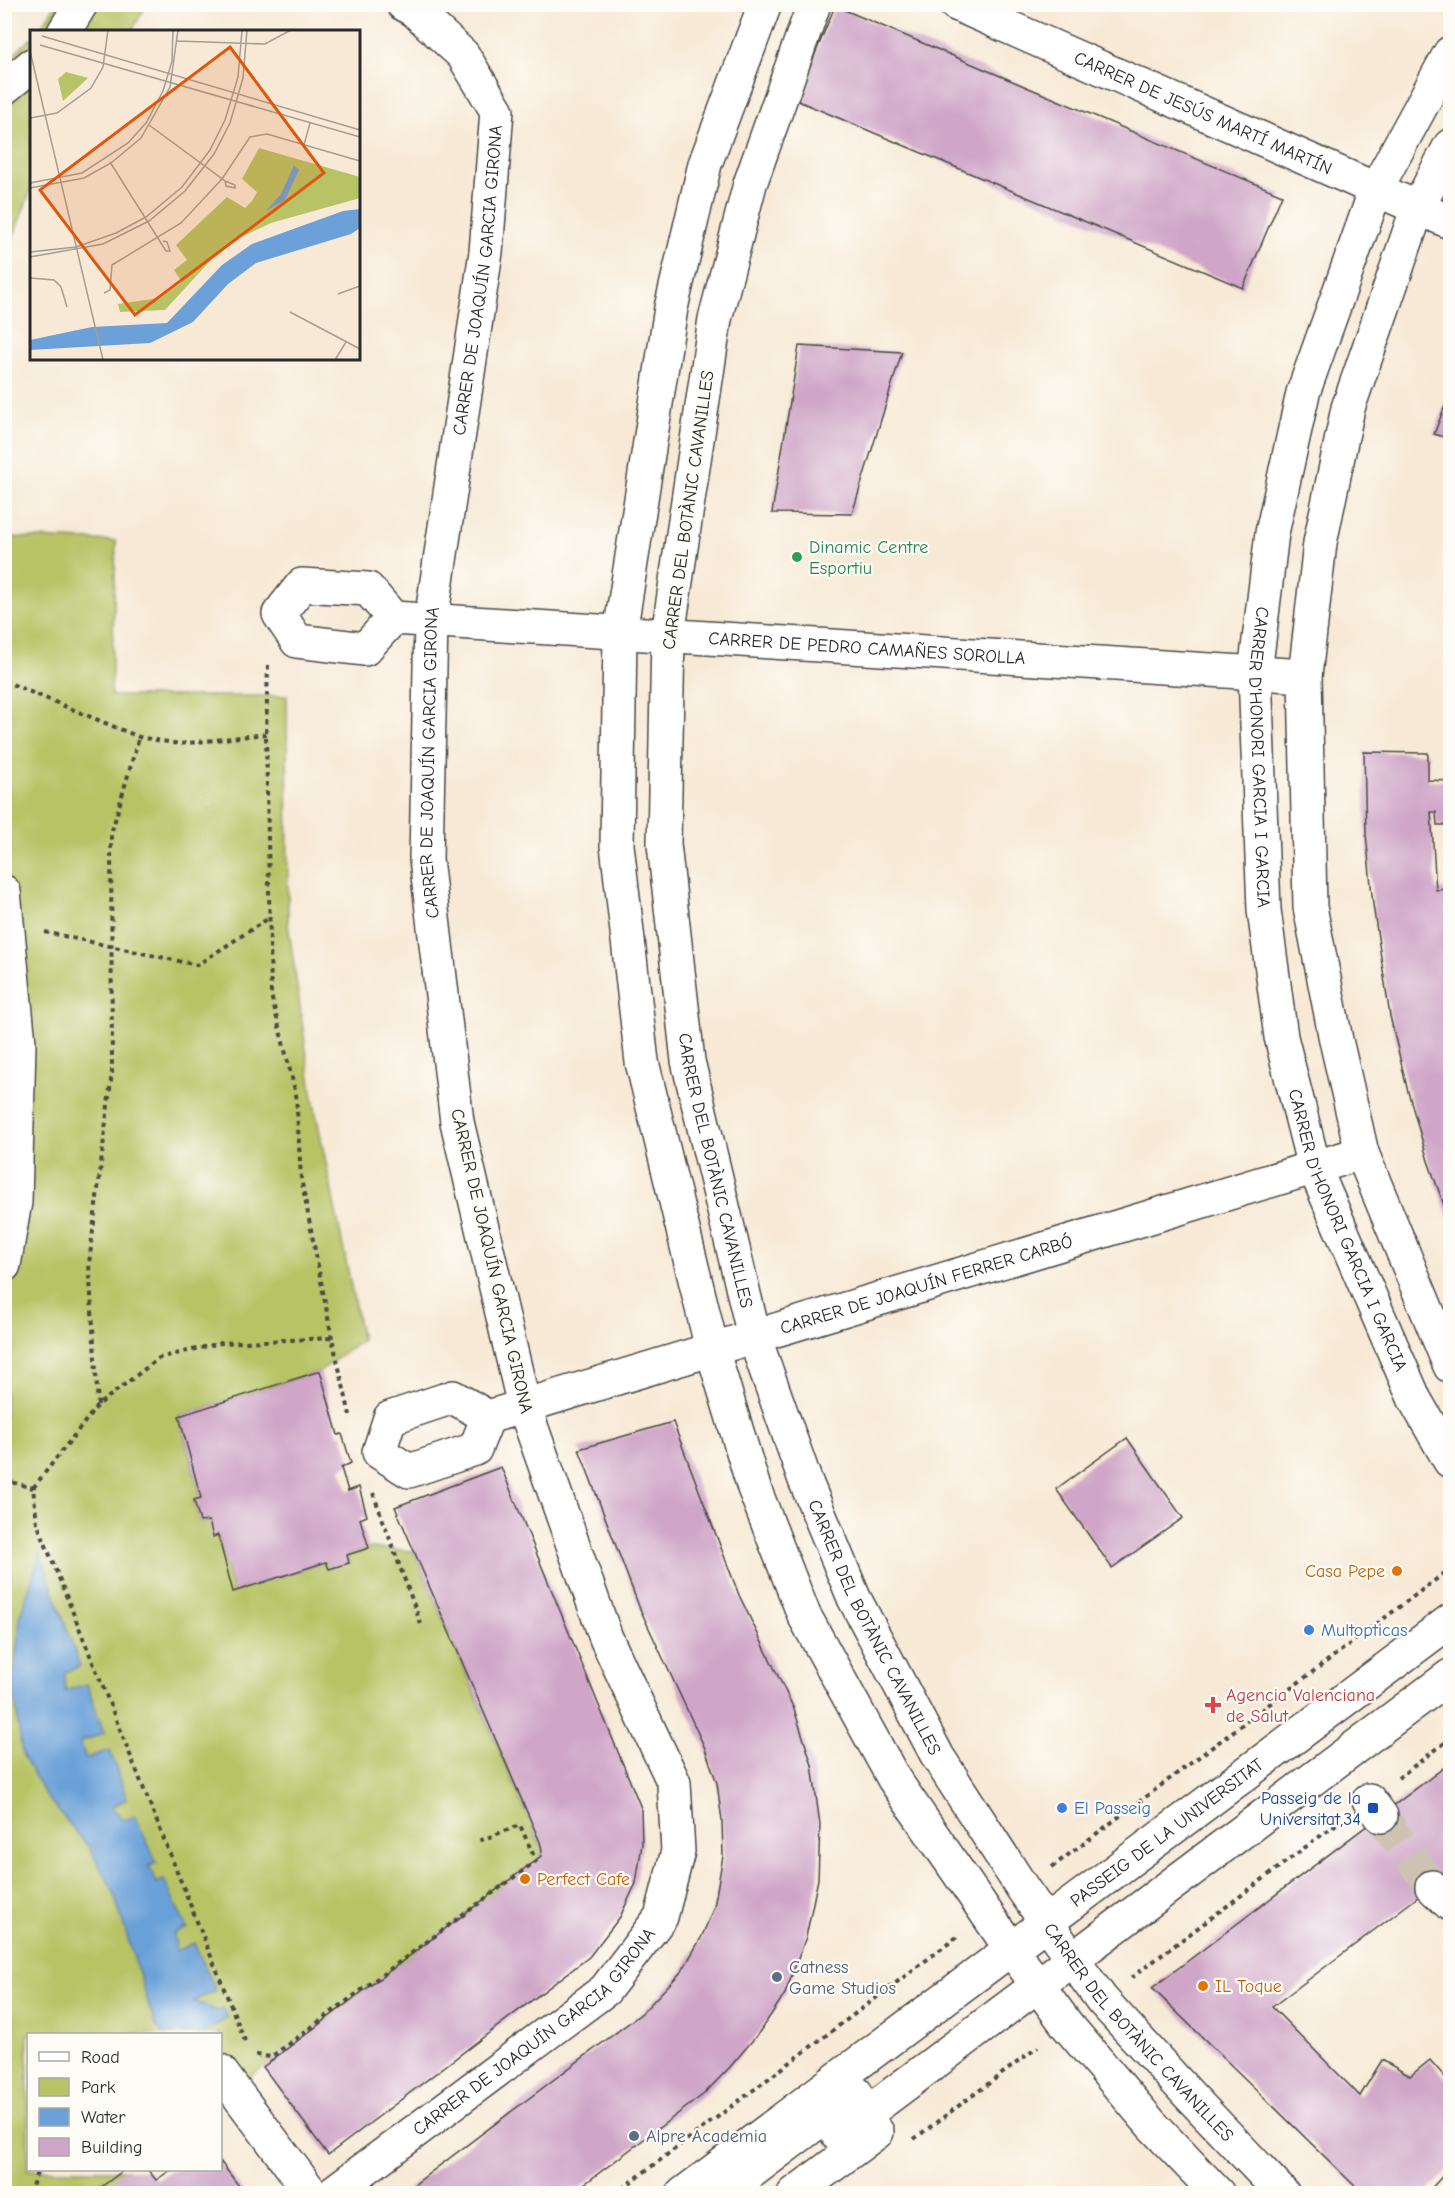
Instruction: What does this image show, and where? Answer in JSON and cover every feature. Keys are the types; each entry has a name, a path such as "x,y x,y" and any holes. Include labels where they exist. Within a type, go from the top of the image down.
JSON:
{"street":[{"path":"65,30 81,4"},
{"name":"CARRER DE JOAQUÍN GARCIA GIRONA","path":"331,2193 605,1990 661,1917 678,1851 674,1783 606,1638 524,1406 457,1122 426,859 431,621 486,252 496,111 463,55 414,10 403,4"},
{"path":"765,4 705,164 671,308 620,633 617,845 642,1062 712,1349 754,1488 804,1615 894,1779 1038,1986 1152,2125 1218,2193"},
{"name":"CARRER DEL BOTÀNIC CAVANILLES","path":"814,4 750,184 715,319 668,635 664,844 688,1061 754,1336 805,1480 854,1598 938,1757 1073,1960 1189,2096 1283,2193"},
{"name":"CARRER DE JESÚS MARTÍ MARTÍN","path":"956,4 1450,222"},
{"name":"CARRER D'HONORI GARCIA I GARCIA","path":"1450,53 1376,189 1303,393 1272,533 1255,673 1264,910 1281,1037 1314,1167 1415,1400 1450,1461"},
{"path":"4,87 30,67"},
{"path":"1450,146 1418,207 1348,408 1320,543 1305,676 1310,907 1335,1040 1362,1153 1450,1366"},
{"path":"302,585 368,589 393,618 365,649 297,641 279,614 302,585"},
{"name":"CARRER DE PEDRO CAMAÑES SOROLLA","path":"393,618 1305,676"},
{"path":"4,892 19,1043 15,1202 4,1265"},
{"name":"CARRER DE JOAQUÍN FERRER CARBÓ","path":"488,1417 1362,1153"},
{"path":"453,1396 488,1417 475,1449 409,1472 369,1455 390,1418 453,1396"},
{"name":"PASSEIG DE LA UNIVERSITAT","path":"1073,1960 1450,1621"},
{"path":"1073,1960 1450,1648"},
{"path":"759,2193 1450,1677"},
{"name":"PASSEIG DE LA UNIVERSITAT","path":"794,2193 1038,1986 1450,1703"},
{"path":"722,2193 1038,1986"},
{"name":"PASSEIG DE LA UNIVERSITAT","path":"683,2193 1038,1986"},
{"path":"222,2074 312,2193"}],"path":[{"path":"279,614 270,614 266,734 272,994 296,1094 301,1178 332,1338 422,1627"},
{"path":"4,681 138,737 180,744 266,734"},
{"path":"98,1405 89,1264 112,1072 111,834 138,737"},
{"path":"8,924 197,965 270,918"},
{"path":"245,2043 38,1523 33,1488 98,1405 159,1358 221,1343 332,1338"},
{"path":"4,1480 33,1488"},
{"path":"1073,1960 1375,1808 1450,1739"},
{"path":"250,2054 271,2057 536,1861 520,1825 480,1841"},
{"path":"906,2145 1038,1986"},
{"path":"29,2193 37,2171"}],"green space":[{"path":"56,5 146,5 133,30 39,30"},
{"path":"30,39 30,193 5,258 5,63"},
{"path":"5,537 116,541 111,696 287,696 288,923 313,1099 362,1340 320,1371 179,1416 201,1498 194,1501 200,1522 209,1521 218,1535 233,1592 326,1562 349,1563 347,1555 369,1548 414,1551 542,1850 541,1856 536,1861 222,2098 222,2033 27,2033 27,2171 125,2171 94,2193 5,2194"}],"water":[{"path":"40,1553 80,1666 65,1672 65,1691 87,1684 104,1733 80,1742 86,1758 110,1750 127,1799 111,1807 124,1820 135,1816 157,1863 149,1866 157,1883 164,1880 187,1928 174,1933 176,1951 194,1943 216,1991 194,2001 218,2011 224,2009 228,2018 203,2033 164,2033 155,2025 112,1888 88,1846 46,1796 22,1754 13,1683 20,1618"}],"building":[{"path":"835,6 1282,195 1243,288 796,100"},
{"path":"799,346 902,352 852,514 772,513"},
{"path":"1450,393 1450,439 1434,434"},
{"path":"1364,752 1428,753 1428,780 1450,781 1450,832 1447,832 1446,825 1437,825 1436,812 1431,812 1436,890 1450,889 1450,938 1444,939 1450,978 1450,1222 1428,1161 1407,1088 1390,1016 1373,905 1366,834"},
{"path":"320,1371 338,1435 342,1434 351,1463 341,1468 348,1491 359,1487 367,1516 360,1519 369,1548 347,1555 349,1563 329,1569 326,1562 233,1592 218,1535 213,1537 209,1521 200,1522 194,1500 201,1498 179,1416"},
{"path":"673,1422 739,1595 794,1709 812,1765 820,1825 818,1879 806,1937 785,1994 758,2034 730,2067 704,2094 571,2194 402,2194 642,2013 682,1971 702,1936 714,1907 723,1856 722,1821 717,1783 704,1746 640,1609 579,1449"},
{"path":"1127,1438 1183,1518 1112,1568 1056,1489"},
{"path":"501,1467 641,1808 642,1844 636,1883 620,1917 589,1957 328,2155 263,2067 541,1856 540,1842 395,1507"},
{"path":"1450,1763 1450,1873 1272,2007 1360,2096 1382,2060 1410,2076 1430,2060 1450,2083 1450,2168 1426,2194 1363,2194 1152,1988"},
{"path":"222,2164 245,2194 92,2194 123,2171 149,2171 156,2180 170,2171 222,2171"}],"tunnel":[{"path":"1381,1816 1432,1887"}],"place":[{"name":"Dinamic Centre Esportiu","path":"797,557"},
{"name":"Casa Pepe","path":"1397,1571"},
{"name":"Multopticas","path":"1309,1630"},
{"name":"Agencia Valenciana de Salut","path":"1213,1705"},
{"name":"El Passeig","path":"1062,1808"},
{"name":"Passeig de la Universitat,34","path":"1373,1808"},
{"name":"Perfect Cafe","path":"525,1879"},
{"name":"Catness Game Studios","path":"777,1977"},
{"name":"IL Toque","path":"1203,1986"},
{"name":"Alpre Academia","path":"634,2136"}]}
